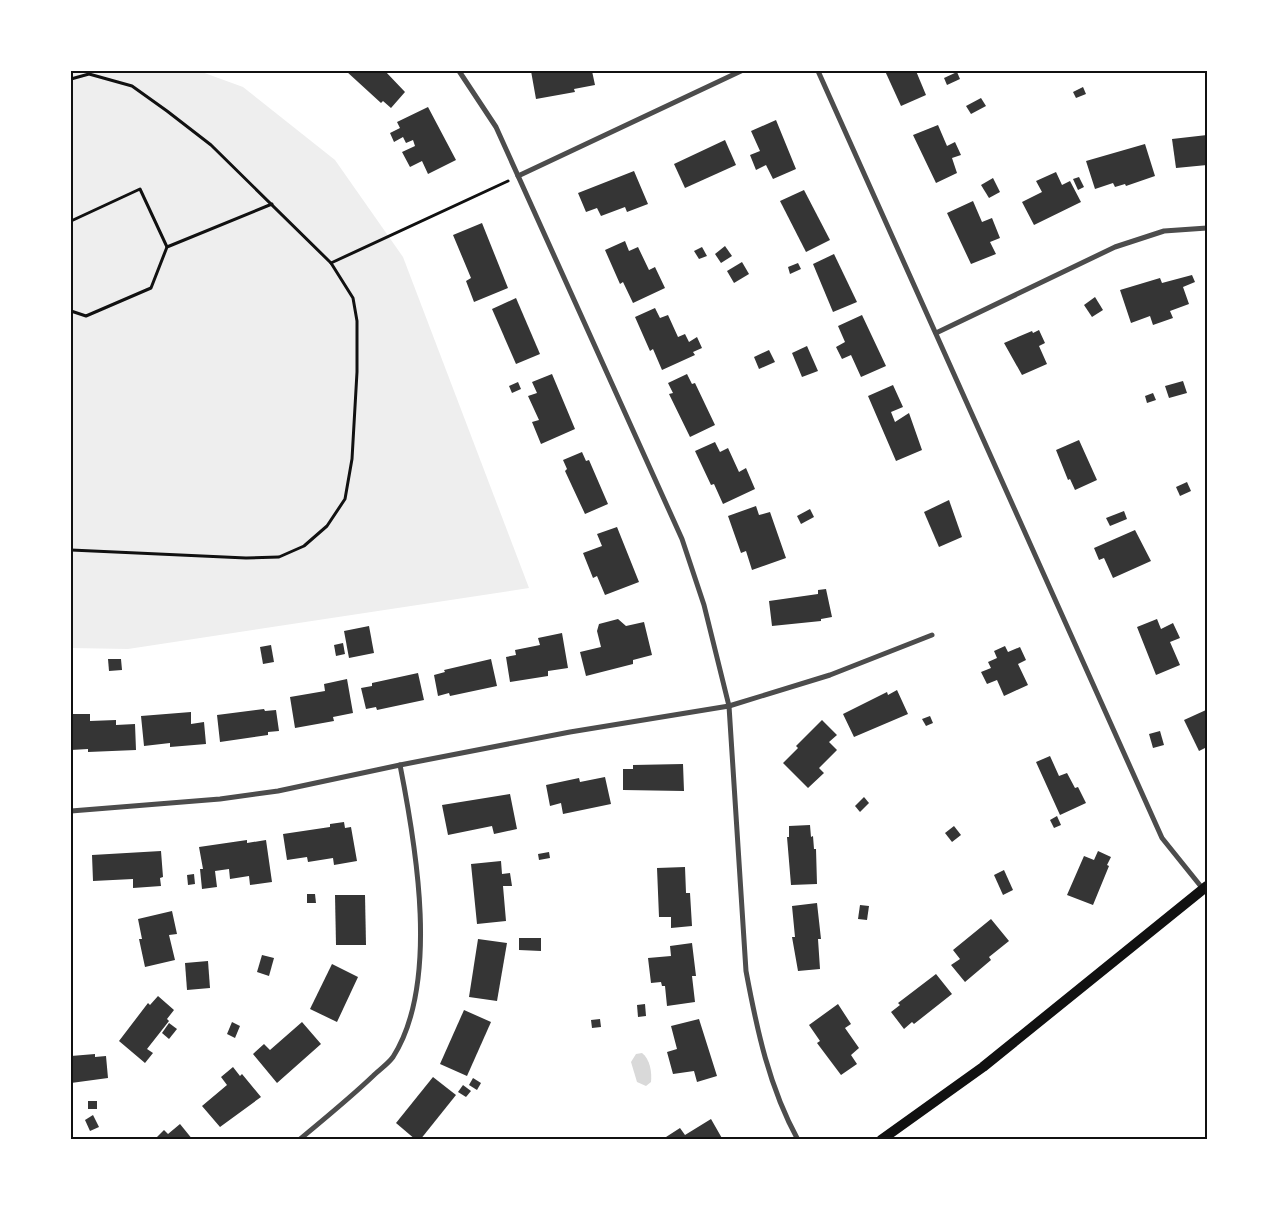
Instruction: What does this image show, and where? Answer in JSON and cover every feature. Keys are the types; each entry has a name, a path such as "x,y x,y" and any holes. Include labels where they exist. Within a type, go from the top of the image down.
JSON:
{"main road":[{"path":"882,1140 983,1067 1205,887"}],"street":[{"path":"459,71 496,127 682,539 704,605 729,706 746,971 758,1033 768,1068 798,1140"},
{"path":"518,176 741,71"},
{"path":"818,71 1162,838 1205,887"},
{"path":"936,333 1115,247 1164,231 1207,228"},
{"path":"71,811 239,797 570,732 729,706 830,675 932,635"},
{"path":"299,1140 355,1093 392,1058 413,1009 421,932 419,879 400,764"}],"path":[{"path":"71,79 89,74 132,86 211,145 331,263 353,298 357,321 357,372 352,459 345,498 327,526 304,546 279,557 246,558 71,550"},
{"path":"331,263 518,176"},
{"path":"71,221 140,189 167,247 151,288 86,316 71,311"},
{"path":"167,247 272,204"}],"shaded area":[{"path":"71,71 199,71 243,87 335,160 403,257 529,588 128,649 71,648"},
{"path":"642,1053 649,1062 651,1070 651,1082 646,1086 637,1082 631,1062 636,1054"}],"building":[{"path":"346,71 385,71 405,92 391,108 383,101 381,103"},
{"path":"531,71 592,71 595,85 574,89 575,92 536,99"},
{"path":"885,71 916,71 926,95 901,106"},
{"path":"957,72 960,79 947,85 944,78"},
{"path":"1083,87 1086,94 1076,98 1073,92"},
{"path":"981,98 986,106 971,114 966,106"},
{"path":"428,107 456,160 428,174 422,161 410,167 402,152 415,146 413,140 406,143 403,137 394,142 390,133 400,128 397,122"},
{"path":"776,120 796,169 773,179 766,165 756,170 750,155 760,151 751,131"},
{"path":"938,125 947,146 955,142 961,155 952,158 957,173 936,183 913,135"},
{"path":"1207,135 1207,165 1176,168 1172,139"},
{"path":"725,140 736,165 685,188 674,164"},
{"path":"1145,144 1155,176 1126,186 1125,184 1115,187 1113,183 1095,189 1086,161"},
{"path":"634,171 648,204 627,212 625,207 601,216 597,208 586,212 578,193"},
{"path":"1056,172 1062,185 1070,181 1081,202 1034,225 1022,202 1042,192 1036,181"},
{"path":"1079,177 1084,187 1078,190 1073,179"},
{"path":"993,178 1000,192 989,198 981,185"},
{"path":"804,190 830,240 806,252 780,201"},
{"path":"973,201 982,222 992,218 1000,238 990,242 996,254 971,264 947,213"},
{"path":"482,223 508,288 474,302 466,281 471,278 453,235"},
{"path":"625,241 629,251 638,247 649,270 655,267 665,288 633,303 623,282 620,284 605,250"},
{"path":"725,246 732,256 721,263 715,254"},
{"path":"702,247 707,256 699,259 694,251"},
{"path":"834,254 857,302 833,312 813,264"},
{"path":"742,262 749,274 734,283 727,271"},
{"path":"798,263 801,269 790,274 788,267"},
{"path":"1192,275 1195,282 1183,287 1189,304 1170,311 1173,318 1153,325 1150,316 1131,323 1120,290 1160,278 1162,283"},
{"path":"1095,297 1103,310 1092,317 1084,305"},
{"path":"516,298 540,354 516,364 492,309"},
{"path":"655,308 660,318 668,315 678,337 685,334 689,342 697,337 702,348 693,352 695,355 662,370 653,349 650,351 635,317"},
{"path":"862,315 886,366 861,377 851,355 842,359 836,347 845,342 838,326"},
{"path":"1039,330 1045,343 1039,346 1047,364 1022,375 1004,343"},
{"path":"807,346 818,371 802,377 792,353"},
{"path":"769,350 775,362 759,369 754,357"},
{"path":"552,374 575,429 541,444 532,422 539,420 528,396 537,393 532,382"},
{"path":"687,374 692,384 695,383 715,425 690,437 669,394 673,393 668,383"},
{"path":"1183,381 1187,393 1169,398 1165,386"},
{"path":"518,382 521,389 512,393 509,386"},
{"path":"893,385 903,407 891,412 895,422 909,413 922,450 896,461 868,396"},
{"path":"1153,393 1156,400 1147,403 1145,396"},
{"path":"1079,440 1097,480 1075,490 1070,479 1068,480 1056,450"},
{"path":"715,442 720,452 728,448 739,472 746,468 755,489 723,504 714,484 711,485 695,451"},
{"path":"582,452 586,461 589,460 608,504 585,514 565,471 567,469 563,460"},
{"path":"1187,482 1191,491 1180,496 1176,487"},
{"path":"949,500 962,537 939,547 924,512"},
{"path":"756,506 759,515 770,512 786,558 752,570 746,551 741,553 728,516"},
{"path":"810,509 814,517 801,524 797,516"},
{"path":"1124,511 1127,519 1110,526 1106,518"},
{"path":"617,527 639,582 605,595 597,576 593,578 583,553 602,546 597,534"},
{"path":"1135,530 1151,561 1113,578 1104,558 1099,560 1094,548"},
{"path":"826,589 832,617 821,619 821,621 772,626 769,601 818,594 818,590"},
{"path":"618,619 626,626 644,622 652,655 633,660 633,664 586,676 580,652 601,647 597,631 599,624"},
{"path":"1157,619 1161,629 1173,623 1180,638 1170,642 1180,665 1156,675 1137,627"},
{"path":"369,626 374,653 349,658 344,631"},
{"path":"562,633 568,668 548,671 548,676 510,682 506,657 516,655 515,650 540,645 538,638"},
{"path":"343,643 345,654 336,656 334,645"},
{"path":"271,645 274,662 263,664 260,647"},
{"path":"1005,646 1008,652 1020,647 1026,660 1018,664 1028,685 1004,696 997,680 987,684 981,672 991,668 988,662 997,658 994,651"},
{"path":"108,659 121,659 122,670 109,671"},
{"path":"491,659 497,686 450,696 449,693 438,696 434,675 445,672 444,670"},
{"path":"418,673 424,700 377,710 376,707 366,709 361,688 372,686 372,683"},
{"path":"347,679 353,713 333,717 334,721 295,728 290,697 325,691 324,684"},
{"path":"897,690 908,714 854,737 843,714 887,692 888,695"},
{"path":"264,709 265,711 276,710 279,731 268,732 268,735 220,742 217,715"},
{"path":"1206,710 1207,747 1199,751 1184,720"},
{"path":"191,712 191,724 204,722 206,744 170,747 170,743 144,746 141,716"},
{"path":"71,714 90,714 90,721 116,720 116,725 135,724 136,750 88,752 88,749 71,750"},
{"path":"930,716 933,723 926,726 922,719"},
{"path":"822,720 837,735 829,742 837,750 819,768 824,773 808,788 783,763 798,748 796,746"},
{"path":"1160,731 1164,745 1153,748 1149,734"},
{"path":"1050,756 1059,776 1067,773 1075,788 1078,787 1086,803 1060,815 1036,762"},
{"path":"683,764 684,791 623,790 623,769 633,769 633,765"},
{"path":"605,777 611,804 563,814 561,803 550,806 546,785 579,778 580,782"},
{"path":"510,794 517,829 494,834 492,826 448,835 442,805"},
{"path":"864,797 869,803 860,812 855,806"},
{"path":"1057,816 1061,825 1054,828 1050,820"},
{"path":"344,822 345,828 351,827 357,861 334,865 333,858 308,862 307,857 287,860 283,834 330,827 330,824"},
{"path":"810,825 814,849 816,849 817,884 791,885 787,837 789,837 789,826"},
{"path":"954,826 961,835 952,842 945,833"},
{"path":"247,840 247,843 266,840 272,882 250,885 249,876 230,879 229,869 215,871 217,887 202,889 200,869 203,869 199,847"},
{"path":"161,851 163,877 160,878 161,886 133,888 133,879 93,881 92,855"},
{"path":"1098,851 1111,857 1093,905 1067,895 1084,856 1094,860"},
{"path":"549,852 550,858 539,860 538,854"},
{"path":"501,861 502,874 510,873 512,886 503,886 506,921 477,924 471,864"},
{"path":"685,867 686,893 690,893 692,926 671,928 671,917 659,917 657,868"},
{"path":"1004,870 1013,890 1003,895 994,875"},
{"path":"194,874 195,884 188,885 187,875"},
{"path":"307,894 315,894 316,903 307,903"},
{"path":"335,895 365,895 366,945 336,945"},
{"path":"817,903 821,939 818,939 820,969 798,971 792,937 795,937 792,906"},
{"path":"860,905 869,906 867,920 858,919"},
{"path":"172,911 177,934 169,935 175,960 145,967 139,939 142,939 138,919"},
{"path":"991,919 1009,941 989,957 991,960 965,982 951,965 960,959 953,950"},
{"path":"519,938 541,938 541,951 519,950"},
{"path":"478,939 507,943 497,1001 469,997"},
{"path":"692,943 696,976 692,976 695,1002 667,1006 665,986 662,986 661,982 651,983 648,958 671,956 670,946"},
{"path":"262,955 274,958 269,976 257,972"},
{"path":"208,961 210,988 187,990 185,963"},
{"path":"332,964 358,977 337,1022 310,1009"},
{"path":"936,974 952,994 914,1024 912,1022 904,1029 891,1012 900,1005 898,1003"},
{"path":"158,996 174,1010 167,1019 169,1021 147,1049 153,1053 145,1063 119,1041 148,1003 150,1005"},
{"path":"645,1004 646,1016 638,1017 637,1005"},
{"path":"838,1004 851,1024 845,1028 859,1048 851,1055 857,1064 841,1075 817,1043 820,1041 809,1025"},
{"path":"464,1010 491,1022 467,1076 440,1064"},
{"path":"600,1019 601,1027 592,1028 591,1020"},
{"path":"699,1019 717,1076 697,1082 694,1071 673,1074 667,1052 677,1049 671,1026"},
{"path":"232,1022 240,1026 235,1038 227,1034"},
{"path":"302,1022 321,1044 277,1083 253,1054 264,1044 270,1050"},
{"path":"169,1023 177,1029 169,1039 162,1033"},
{"path":"95,1054 95,1057 106,1056 108,1078 71,1083 71,1056"},
{"path":"233,1067 240,1076 242,1074 261,1097 220,1127 202,1106 227,1085 221,1077"},
{"path":"433,1077 456,1095 420,1140 416,1140 396,1123"},
{"path":"473,1078 481,1083 477,1090 469,1085"},
{"path":"463,1085 471,1091 466,1097 458,1092"},
{"path":"88,1101 97,1101 97,1109 88,1109"},
{"path":"93,1115 99,1127 90,1131 85,1120"},
{"path":"711,1119 723,1140 668,1140 666,1137 680,1128 685,1135"},
{"path":"180,1124 193,1140 158,1140 156,1138 164,1130 168,1134"}]}
